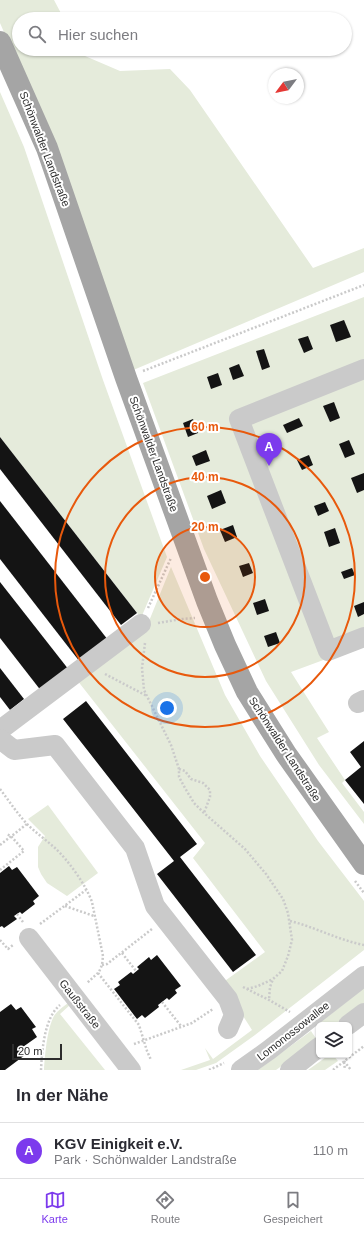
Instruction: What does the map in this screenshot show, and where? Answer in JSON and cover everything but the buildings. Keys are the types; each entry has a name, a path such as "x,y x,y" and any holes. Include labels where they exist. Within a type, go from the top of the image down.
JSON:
{"main road":[{"name":"Schönwalder Landstraße","path":"0,42 47,148 126,378 207,601 225,645 244,685 286,754 364,864"}],"street":[{"path":"364,369 239,419 328,651 364,636"},
{"path":"0,730 88,664 148,629"},
{"path":"0,739 14,750 55,745 135,848 155,906 165,919 235,993 234,1015 228,1029"},
{"name":"Gaußstraße","path":"29,938 125,1063"},
{"name":"Lomonossowallee","path":"241,1070 364,976"},
{"path":"352,1022 364,1013"},
{"path":"290,1070 316,1049"}],"path":[{"path":"126,378 364,285"},
{"path":"125,1063 133,1044 192,1023 235,993 258,986 273,979 282,970 288,956 292,940 290,922 282,899 266,874 245,849 194,803 185,788 179,777 179,769 171,746 144,690 142,668 148,629 173,554"},
{"path":"148,629 182,619 198,618"},
{"path":"88,664 148,696"},
{"path":"179,769 185,771 191,779 203,783 210,790 210,798 204,813"},
{"path":"0,789 27,824 56,849 89,893 103,956 102,965 98,973 55,1009 51,1015 44,1041 42,1070"},
{"path":"0,845 27,824"},
{"path":"0,870 24,851 11,836 6,834"},
{"path":"29,938 26,935 86,890"},
{"path":"65,906 95,916"},
{"path":"102,965 107,964 165,919"},
{"path":"290,922 303,924 336,938 364,945"},
{"path":"122,953 136,971"},
{"path":"98,973 139,1025 151,1060"},
{"path":"269,1000 270,987 273,979"},
{"path":"246,989 269,1000 294,1015"},
{"path":"162,1002 181,1026"},
{"path":"333,1070 364,1046"},
{"path":"344,1061 345,1070"},
{"path":"344,1061 351,1070"}],"green space":[{"path":"0,0 54,0 60,12 12,12 12,50 0,23"},
{"path":"14,56 85,56 120,71 170,69 190,90 313,268 364,248 364,272 131,371 56,151"},
{"path":"0,92 24,147 103,380 167,557 141,618 0,437"},
{"path":"364,297 364,645 291,672 329,732 317,738 345,780 342,783 364,812 364,824 319,765 266,681 204,549 143,383"},
{"path":"171,567 225,695 260,756 318,841 364,901 364,950 255,1035 216,1063 196,1070 181,1070 210,1060 205,1048 213,1059 252,1030 222,983 265,952 193,858 205,843 77,680 147,626"},
{"path":"48,805 98,873 67,896 47,883 38,867 38,847 45,836 28,819"},
{"path":"364,988 364,1003 338,1022 321,1022"},
{"path":"68,1003 70,1005 60,1014 105,1070 44,1070 47,1042 52,1021 57,1012"},
{"path":"311,1031 316,1038 316,1041 276,1070 258,1070"},
{"path":"325,1058 336,1058 338,1061 325,1070 308,1070"}],"place":[{"name":"KGV Einigkeit e.V.","path":"269,466"}]}
